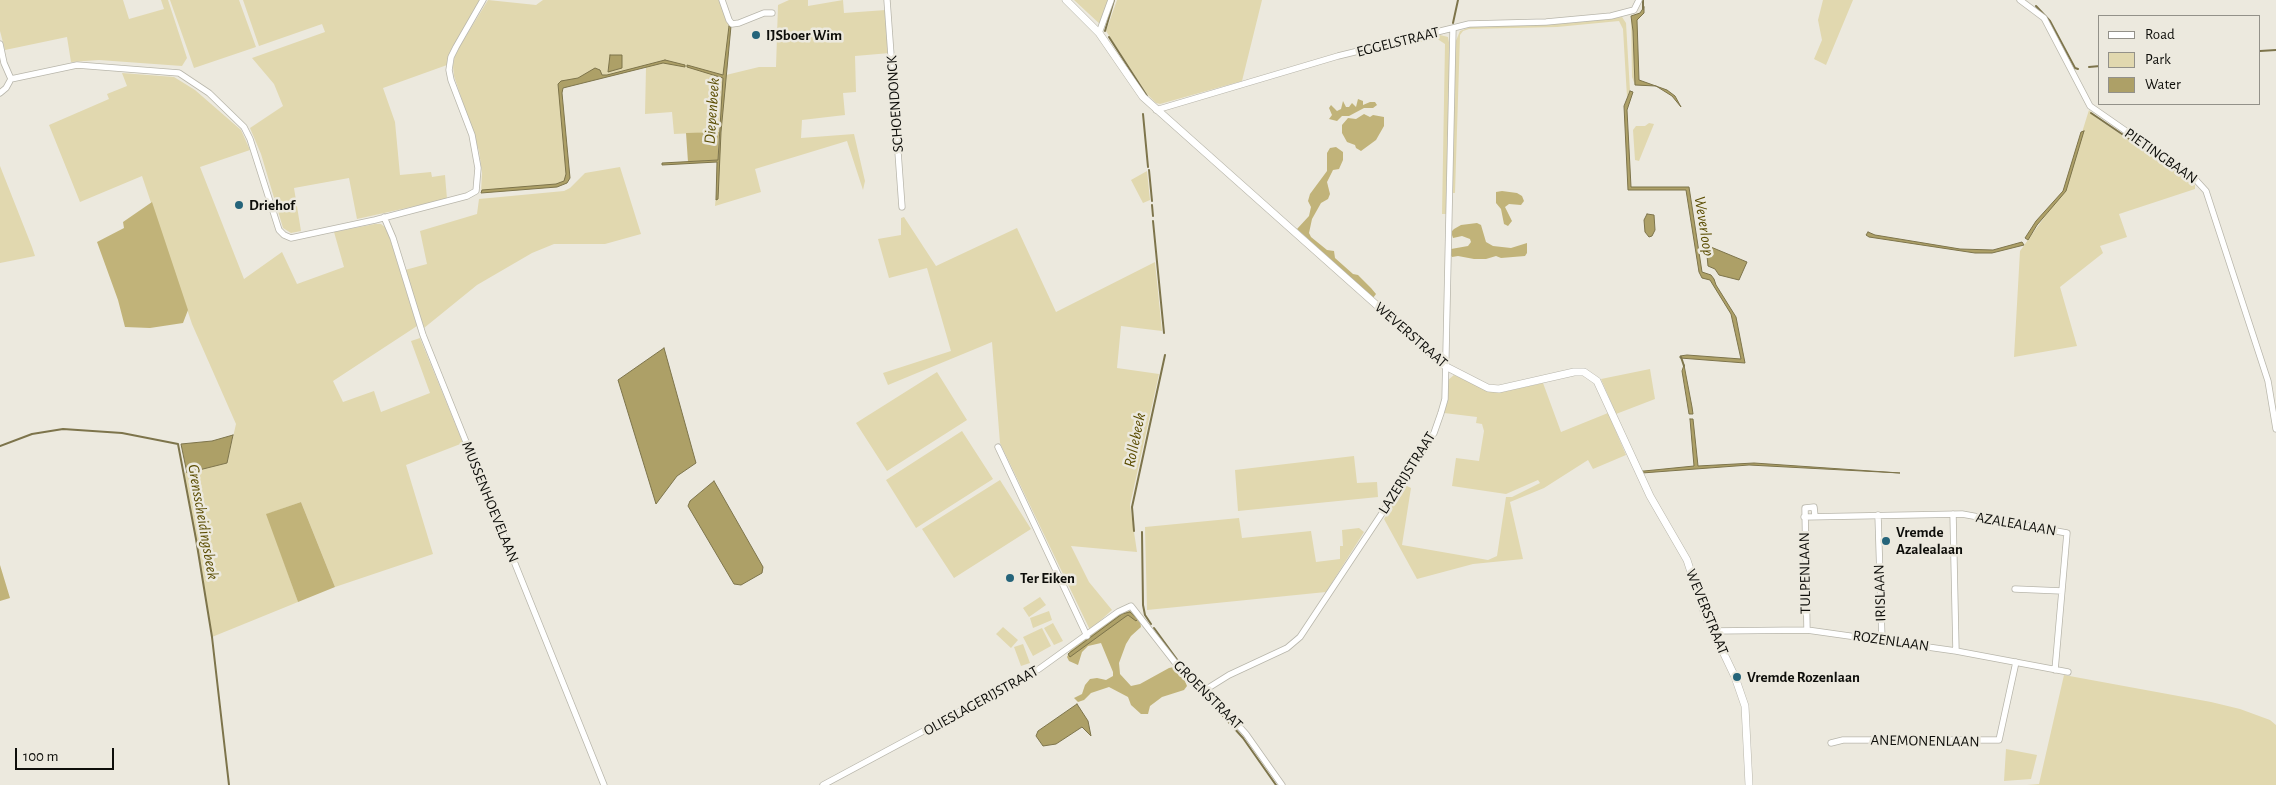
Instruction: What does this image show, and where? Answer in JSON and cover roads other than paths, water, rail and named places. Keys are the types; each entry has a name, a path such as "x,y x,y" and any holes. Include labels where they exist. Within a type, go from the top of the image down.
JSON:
{"street":[{"path":"0,93 6,88 11,79 77,65 180,73 209,93 244,127 250,139 277,225 284,235 291,238 467,196 476,191 478,168 472,134 449,70 456,47 483,0"},
{"path":"722,0 732,24 764,13 772,13"},
{"name":"SCHOENDONCK","path":"887,0 902,208"},
{"name":"WEVERSTRAAT","path":"1066,0 1099,33 1143,97 1156,110 1445,366 1488,388 1498,389 1574,372 1584,372 1592,376 1600,387 1650,496 1687,560 1712,631 1735,677 1745,706 1749,785"},
{"path":"1099,33 1111,0"},
{"name":"EGGELSTRAAT","path":"1156,110 1338,56 1469,24 1546,22 1611,16 1634,10 1639,0"},
{"name":"PIETINGBAAN","path":"2020,0 2044,18 2090,106 2195,179 2206,191 2268,381 2276,430"},
{"name":"LAZERIJSTRAAT","path":"1205,690 1229,675 1287,648 1300,637 1434,433 1445,399 1453,28"},
{"path":"0,44 4,64 11,79"},
{"name":"MUSSENHOEVELAAN","path":"384,217 393,238 422,334 604,785"},
{"path":"998,447 1087,636"},
{"name":"AZALEALAAN","path":"1804,516 1805,508 1814,508 1815,516 1953,514 2067,533 2062,591"},
{"path":"1953,514 1956,651"},
{"name":"IRISLAAN","path":"1878,515 1882,640"},
{"name":"TULPENLAAN","path":"1804,516 1807,630"},
{"path":"2015,589 2062,591 2055,670"},
{"name":"GROENSTRAAT","path":"1132,606 1177,665 1205,690 1246,734 1282,785"},
{"name":"OLIESLAGERIJSTRAAT","path":"823,785 1039,670 1118,612 1132,606"},
{"name":"ROZENLAAN","path":"1712,631 1807,630 1956,651 2068,672"},
{"name":"ANEMONENLAAN","path":"1831,742 1843,740 1999,740 2016,662"}],"water":[{"path":"1644,7 1644,13 1637,20 1639,80 1656,86 1635,85 1631,16 1640,13"},
{"path":"729,26 731,26 721,132 718,199 716,200 717,162 662,165 662,163 718,160 723,78 687,67 687,65 723,75"},
{"path":"610,55 622,55 622,68 608,72"},
{"path":"665,60 685,65 685,67 663,63 563,88 570,178 567,183 557,187 481,193 482,190 556,184 564,181 566,174 558,84 561,81 578,78 595,68 600,70 602,75 607,75"},
{"path":"1656,86 1667,90 1675,96 1681,107 1672,96"},
{"path":"1630,91 1633,92 1627,110 1631,187 1689,187 1702,272 1711,275 1736,317 1745,363 1680,358 1680,356 1687,355 1741,359 1731,314 1710,280 1702,278 1699,272 1686,190 1628,190 1624,106"},
{"path":"2084,131 2066,191 2037,225 2028,240 2025,238 2036,221 2063,191 2081,132"},
{"path":"1647,214 1654,215 1655,230 1652,236 1649,237 1645,232 1644,220"},
{"path":"1868,232 1875,235 1960,249 1993,250 2022,242 2024,245 1992,253 1975,253 1869,237 1866,235"},
{"path":"1706,245 1747,262 1739,280 1719,275 1715,269 1708,266"},
{"path":"664,348 696,463 677,476 656,504 618,380"},
{"path":"1684,365 1693,414 1689,414 1682,371"},
{"path":"1690,419 1693,419 1698,466 1754,463 1900,473 1749,465 1642,473 1641,471 1694,466"},
{"path":"233,435 227,463 187,473 181,444 212,441"},
{"path":"714,481 763,567 762,573 741,585 734,584 688,506 690,501"},
{"path":"1130,612 1138,619 1136,621 1128,615 1070,657 1068,654 1122,614"},
{"path":"1077,704 1088,721 1091,736 1082,727 1056,744 1043,746 1036,736 1038,731"}],"waterway":[{"name":"Rollebeek","path":"1105,31 1114,0"},
{"path":"1453,23 1458,0"},
{"name":"Weverloop","path":"1643,0 1643,9"},
{"path":"2036,6 2050,21 2075,68 2078,69"},
{"name":"Rollebeek","path":"1109,37 1147,96"},
{"path":"2261,51 2276,50"},
{"path":"2089,67 2098,66"},
{"path":"2091,113 2194,183"},
{"name":"Rollebeek","path":"1143,114 1148,167"},
{"name":"Rollebeek","path":"1149,170 1152,201"},
{"name":"Rollebeek","path":"1152,205 1153,216"},
{"name":"Rollebeek","path":"1153,221 1164,333"},
{"name":"Rollebeek","path":"1134,531 1132,507 1165,355"},
{"name":"Weverloop","path":"1681,357 1684,366"},
{"name":"Grensscheidingsbeek","path":"0,446 32,434 63,429 122,433 178,444 212,637 229,785"},
{"name":"Rollebeek","path":"1142,532 1143,605 1145,615 1151,624"},
{"name":"Rollebeek","path":"1154,628 1181,665"},
{"name":"Rollebeek","path":"1192,675 1204,684"},
{"name":"Rollebeek","path":"1214,706 1243,738 1276,785"}],"place":[{"name":"IJSboer Wim","path":"756,35"},
{"name":"Driehof","path":"239,205"},
{"name":"Vremde Azalealaan","path":"1886,541"},
{"name":"Ter Eiken","path":"1010,578"},
{"name":"Vremde Rozenlaan","path":"1737,677"}],"water label":[{"name":"Diepenbeek","path":"712,111"}]}
